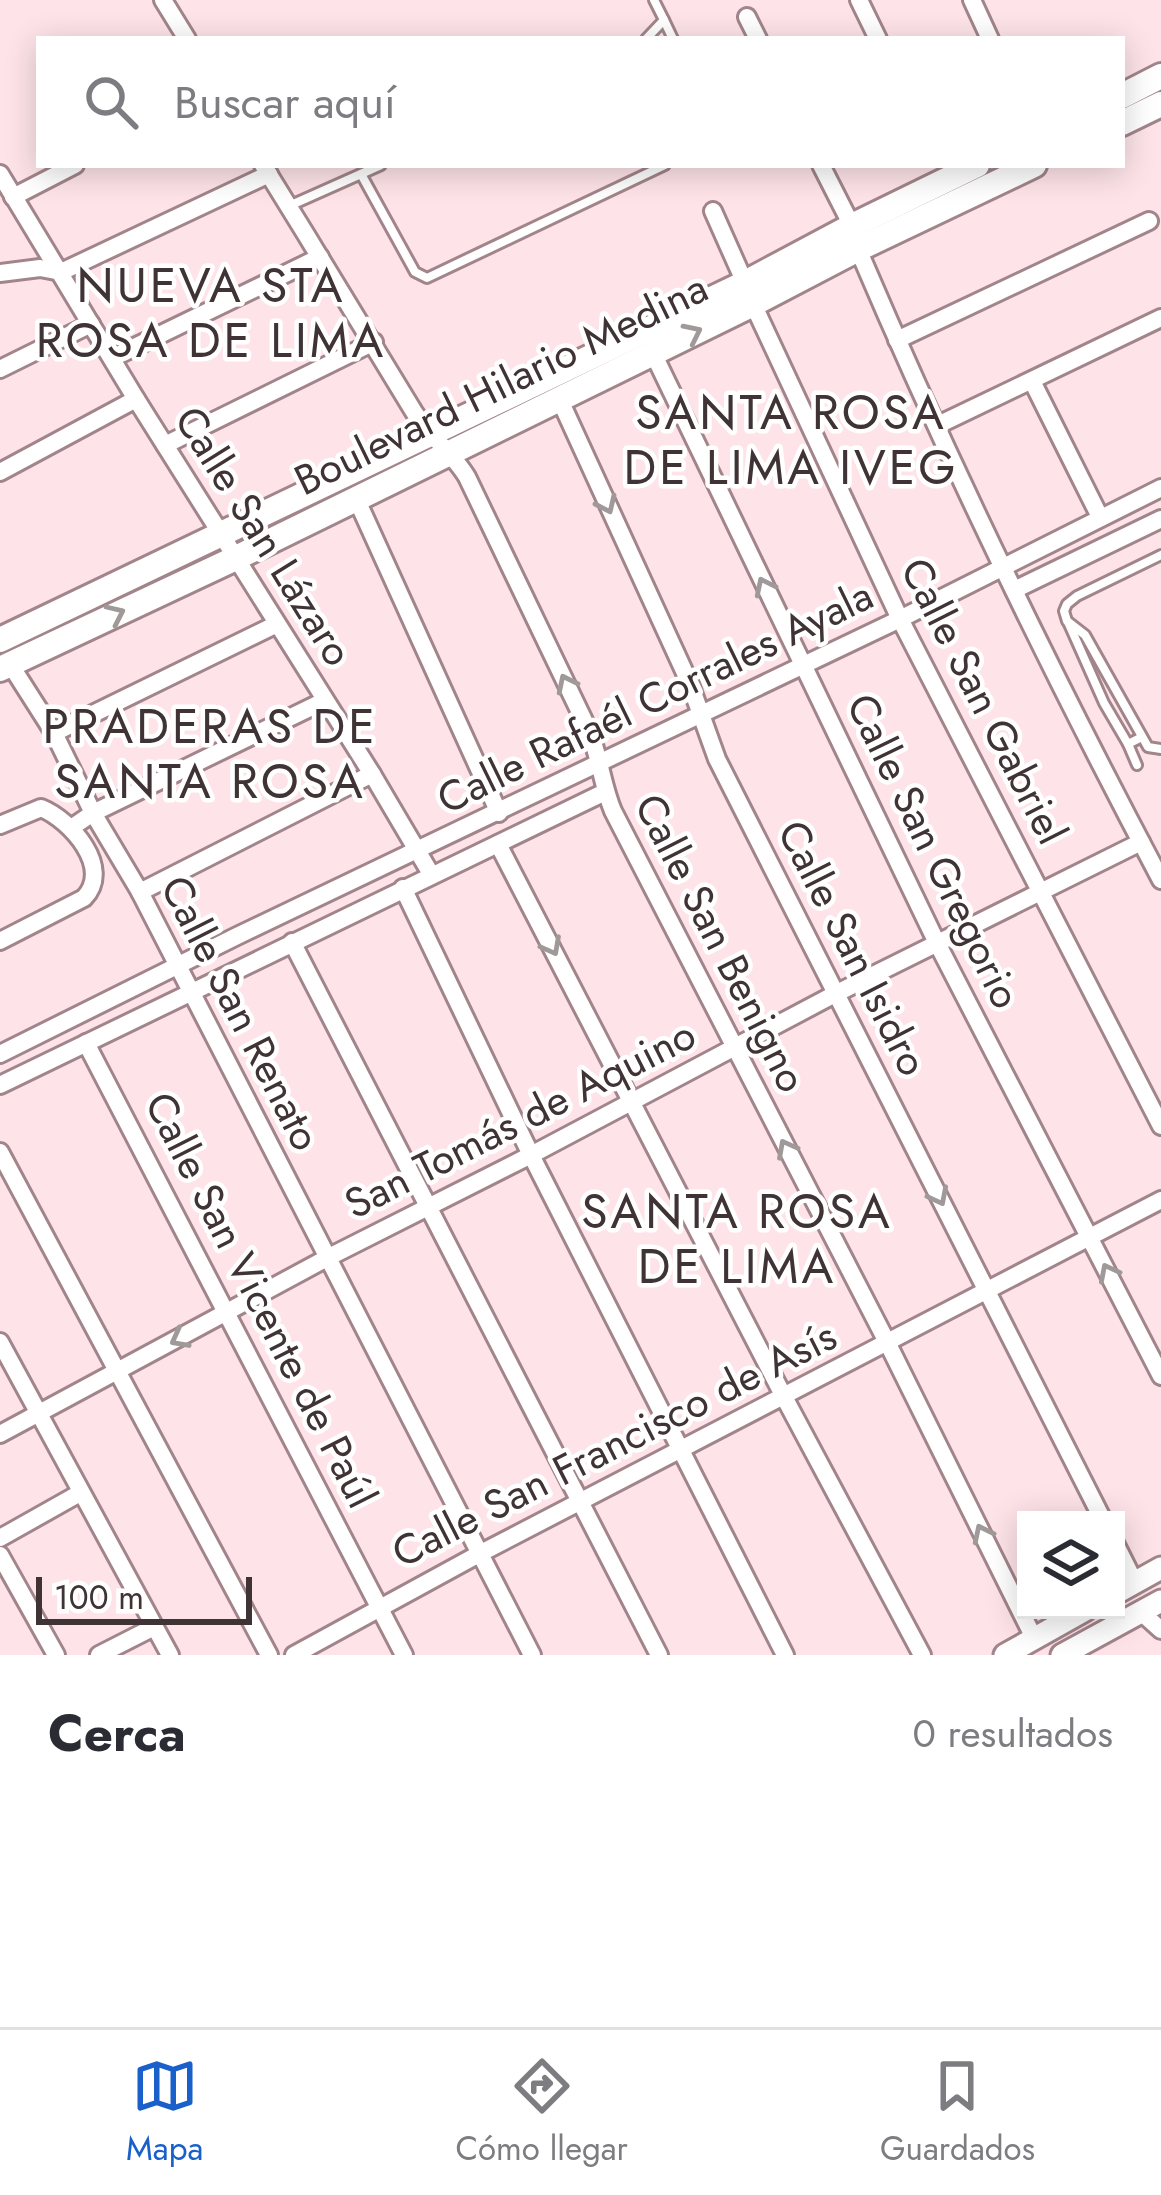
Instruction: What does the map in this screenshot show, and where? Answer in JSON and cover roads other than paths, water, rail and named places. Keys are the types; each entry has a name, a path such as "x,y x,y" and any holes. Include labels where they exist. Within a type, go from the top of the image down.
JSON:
{"main road":[{"path":"1125,94 1161,76"},
{"path":"1125,122 1161,104"},
{"name":"Boulevard Hilario Medina","path":"5,666 356,498 440,443 749,294 855,237 1027,168"},
{"name":"Boulevard Hilario Medina","path":"855,237 941,173"},
{"name":"Boulevard Hilario Medina","path":"0,640 221,534 559,398 653,353 749,294"}],"street":[{"path":"163,0 185,36"},
{"path":"859,0 877,36"},
{"path":"972,0 989,36"},
{"path":"747,17 756,36"},
{"path":"14,197 69,168"},
{"path":"822,168 1002,566 1161,880"},
{"path":"0,273 40,268 61,272 266,170"},
{"name":"Calle San Benigno","path":"266,170 440,443 467,477 589,731 604,792 1034,1638"},
{"name":"Calle San Lázaro","path":"0,174 431,874"},
{"name":"Calle San Gabriel","path":"712,211 900,619 1161,1126"},
{"path":"897,340 1150,221"},
{"path":"112,358 320,257"},
{"path":"938,425 1161,318"},
{"path":"0,370 91,324"},
{"path":"165,445 374,342"},
{"name":"Calle San Gregorio","path":"653,353 938,943 1161,1376"},
{"path":"1032,381 1100,518"},
{"name":"Calle San Isidro","path":"559,398 717,759 1098,1511"},
{"path":"0,472 136,399"},
{"name":"Calle Rafaél Corrales Ayala","path":"0,1054 1161,488"},
{"path":"356,498 499,813"},
{"path":"1014,590 1161,519"},
{"path":"53,734 277,624"},
{"name":"Calle San Renato","path":"5,666 53,734 140,892 532,1655"},
{"path":"70,828 324,701"},
{"path":"140,892 372,774"},
{"name":"Calle Rafaél Corrales Ayala","path":"0,1085 604,792"},
{"path":"0,825 40,808 70,828 96,875 90,892 74,904 0,941"},
{"name":"San Tomás de Aquino","path":"0,1434 835,994 1141,842"},
{"path":"88,855 111,843"},
{"path":"498,844 922,1655"},
{"path":"404,888 531,1155 785,1655"},
{"path":"292,942 659,1655"},
{"name":"Calle San Vicente de Paúl","path":"86,1043 404,1655"},
{"path":"0,1152 268,1655"},
{"name":"Calle San Francisco de Asís","path":"294,1655 1161,1200"},
{"path":"0,1342 170,1655"},
{"path":"0,1538 80,1493"},
{"path":"0,1555 56,1655"},
{"path":"1126,1588 1161,1568"},
{"path":"1062,1655 1151,1607 1161,1630"},
{"path":"1005,1655 1069,1619"},
{"path":"99,1655 154,1627"}],"lane":[{"path":"654,0 672,36"},
{"path":"649,36 664,20"},
{"path":"289,206 374,168"},
{"path":"361,174 411,266 418,276 427,278 659,168"},
{"path":"1137,764 1104,703 1064,607 1161,555"},
{"path":"1067,621 1085,635 1142,737 1151,749 1161,748"},
{"path":"1075,640 1085,635"},
{"path":"1089,670 1101,663"},
{"path":"1104,703 1120,695"},
{"path":"1128,745 1142,737"}],"district":[{"name":"NUEVA STA ROSA DE LIMA","path":"211,312"},
{"name":"SANTA ROSA DE LIMA IVEG","path":"791,440"},
{"name":"PRADERAS DE SANTA ROSA","path":"210,754"},
{"name":"SANTA ROSA DE LIMA","path":"737,1238"}]}
